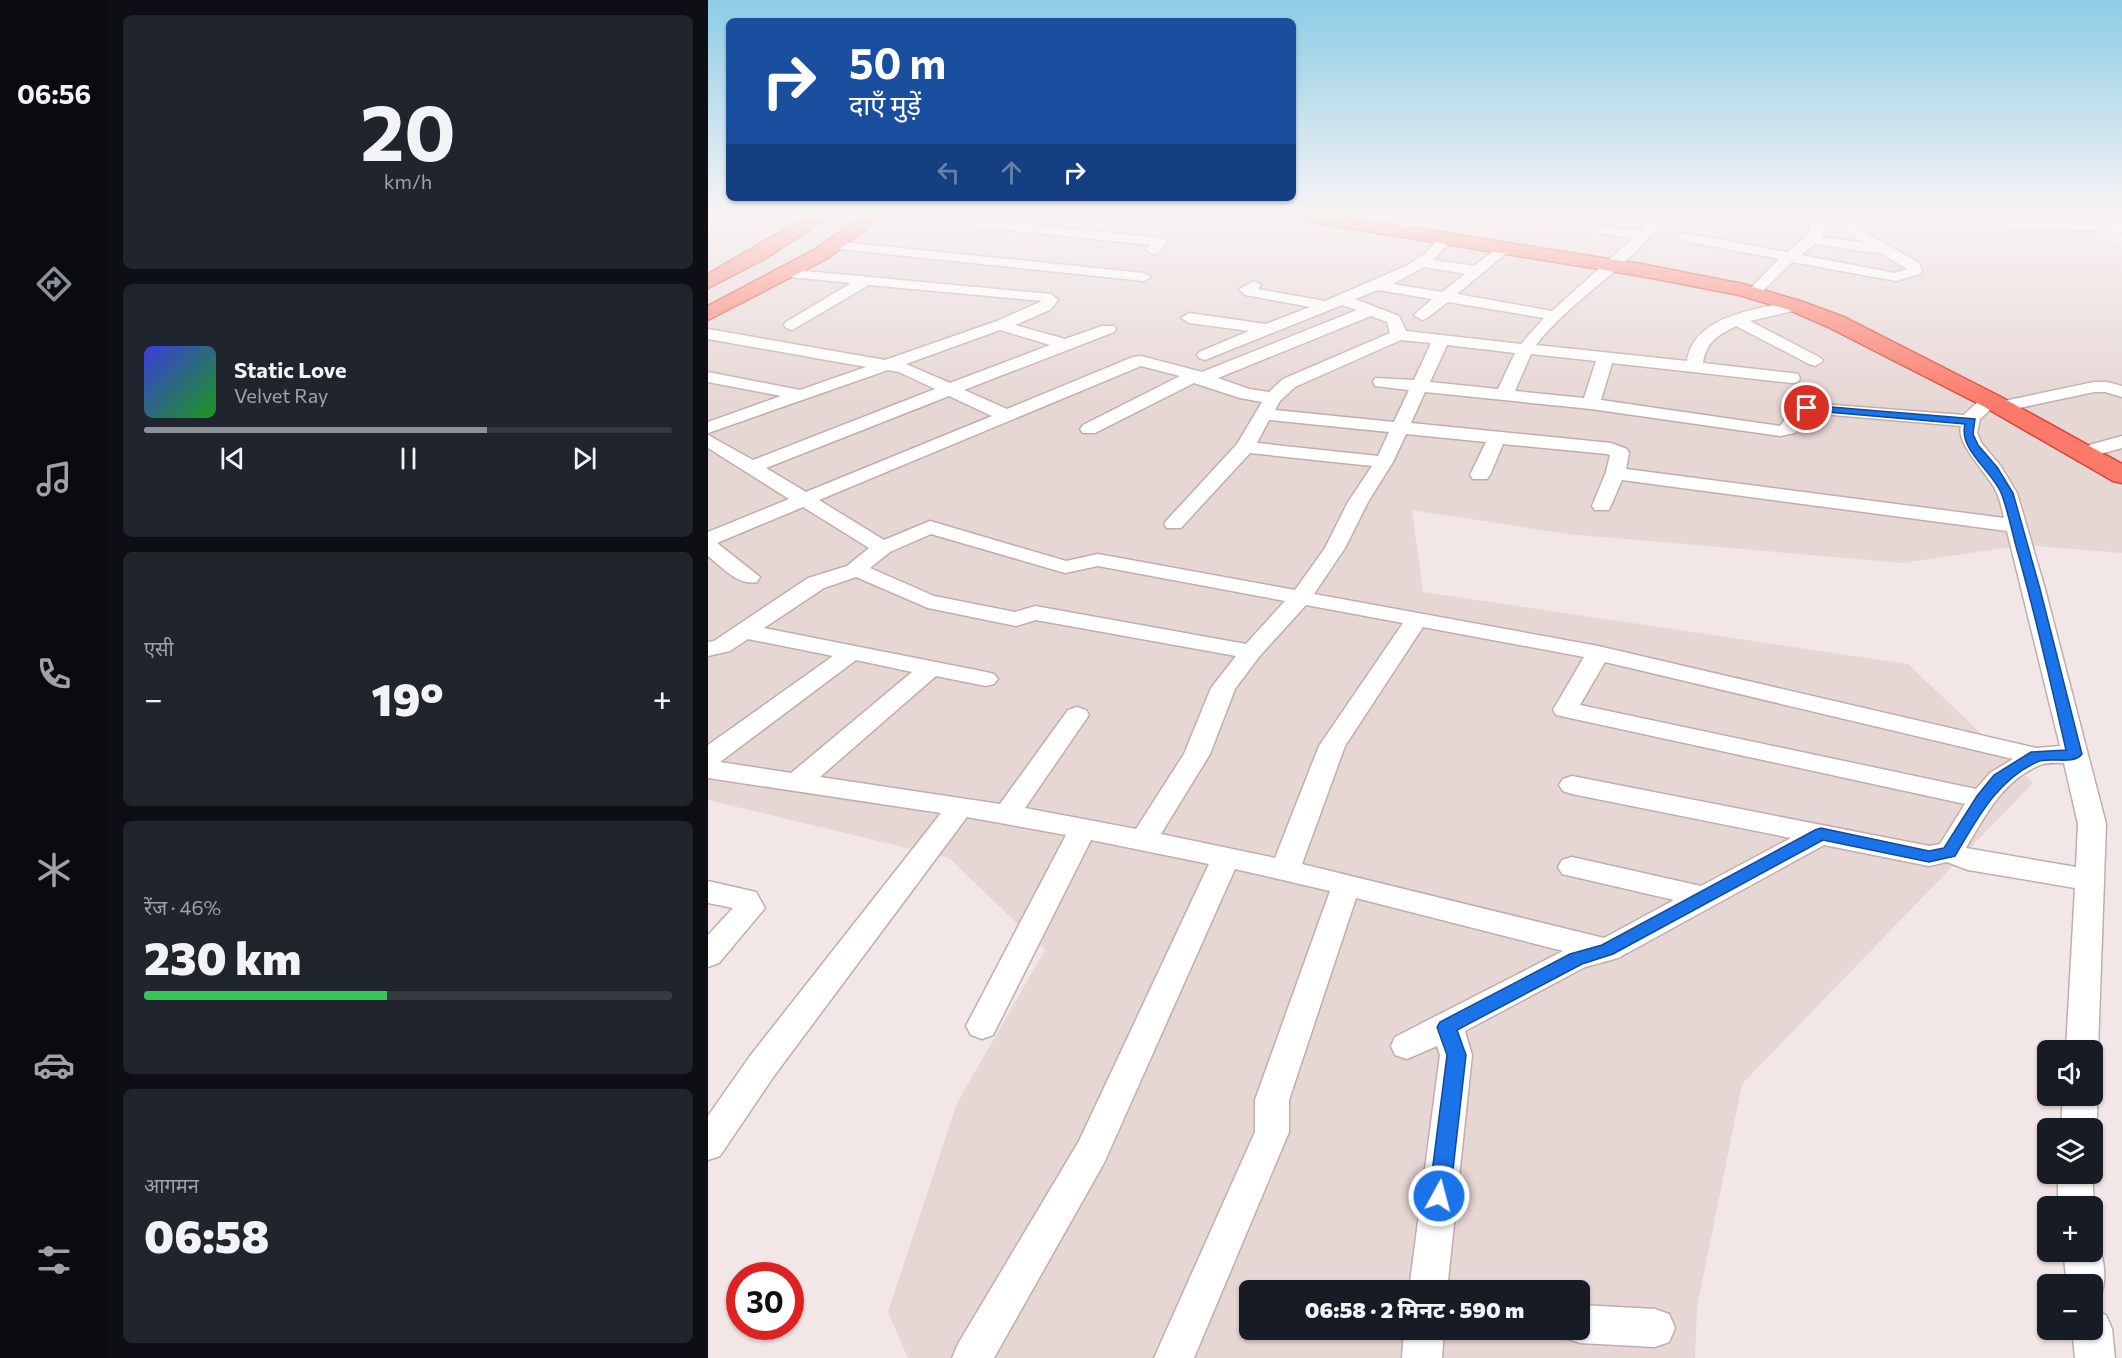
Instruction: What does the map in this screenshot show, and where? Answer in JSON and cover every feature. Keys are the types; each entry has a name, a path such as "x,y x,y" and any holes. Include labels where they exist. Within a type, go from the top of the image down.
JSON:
{"highway":[{"path":"708,294 739,278"},
{"path":"708,304 757,278"},
{"path":"708,314 775,278"},
{"path":"1691,278 1743,290 1838,322 2122,462"},
{"path":"1710,278 1759,287 1807,302 1860,325 2000,403 2122,475"}],"street":[{"path":"708,428 1003,324 1045,307 1050,300 1046,297 839,278"},
{"path":"1205,355 1390,278"},
{"path":"1422,315 1468,278"},
{"path":"1504,396 1534,336 1599,278"},
{"path":"1759,287 1768,278"},
{"path":"792,325 866,281"},
{"path":"1254,285 1246,289 1250,292 1335,302 1371,310 1394,319 1399,336"},
{"path":"1376,285 1556,316"},
{"path":"1694,367 1693,355 1704,336 1737,320 1796,306"},
{"path":"1089,429 1197,378 1371,310"},
{"path":"1189,318 1266,329"},
{"path":"1737,320 1815,361"},
{"path":"1003,324 1005,327 1066,344"},
{"path":"751,467 1108,329"},
{"path":"708,334 889,364 903,368 1007,416"},
{"path":"1249,336 1330,365"},
{"path":"1174,524 1245,447 1269,406 1289,383 1399,336 1792,378"},
{"path":"1143,840 1197,754 1223,688 1251,652 1300,598 1335,548 1358,502 1384,462 1441,340"},
{"path":"1591,404 1606,357"},
{"path":"708,539 1133,362 1141,361 1246,394 1269,406 1496,439 1611,449 1620,453 1616,472 1602,506"},
{"path":"708,377 802,395"},
{"path":"1381,382 1591,404 1780,431 1789,429 1799,412 1807,408 1971,422"},
{"path":"2083,1040 2092,824 2007,493 1993,469 1973,446 1968,434 1971,422 1979,409 2000,403 2094,387 2107,387 2122,392"},
{"path":"1480,475 1496,439"},
{"path":"708,440 883,548"},
{"path":"2096,448 2122,442"},
{"path":"1245,447 1384,462"},
{"path":"1616,472 2016,526"},
{"path":"857,570 857,567 883,548 930,527 1065,567 1076,568 1090,560 1098,560 1418,618 1598,653 2036,756 2075,754"},
{"path":"708,546 749,577"},
{"path":"708,649 722,646 816,583 857,570 928,601 971,610 1016,619 1035,613 1251,652"},
{"path":"1285,870 1332,746 1418,618"},
{"path":"743,631 850,654 986,679"},
{"path":"1598,653 1565,710 1982,799"},
{"path":"708,758 850,654"},
{"path":"796,783 931,668"},
{"path":"1007,814 1077,715"},
{"path":"1949,852 1982,799 1999,779 2036,756"},
{"path":"708,769 1007,814 1143,840 1285,870 1607,950"},
{"path":"1572,785 1929,856 1949,852 1968,860 2091,880"},
{"path":"708,1145 762,1066 960,807"},
{"path":"982,1026 1083,828"},
{"path":"1407,1046 1576,958 1607,950 1821,834"},
{"path":"972,1358 1092,1152 1225,859"},
{"path":"1572,867 1693,894 1701,899"},
{"path":"1174,1358 1272,1132 1272,1100 1346,885"},
{"path":"708,892 746,900 750,908 708,955"},
{"path":"1429,1280 1456,1055 1447,1027"},
{"path":"1590,1325 1655,1328"},
{"path":"1422,1358 1423,1340"},
{"path":"2093,1340 2095,1358"}],"shaded area":[{"path":"708,278 2122,278 2122,553 2024,545 1903,563 1568,534 1412,510 1423,592 1908,664 2033,783 1742,1084 1697,1308 1695,1358 908,1358 888,1312 957,1103 1045,950 949,858 708,800"}],"route":[{"path":"1439,1196 1456,1055 1447,1027 1576,958 1607,950 1821,834 1929,856 1949,852 1982,799 1999,779 2036,756 2075,754 2034,589 2007,493 1993,469 1973,446 1968,434 1971,422 1807,408"}]}
